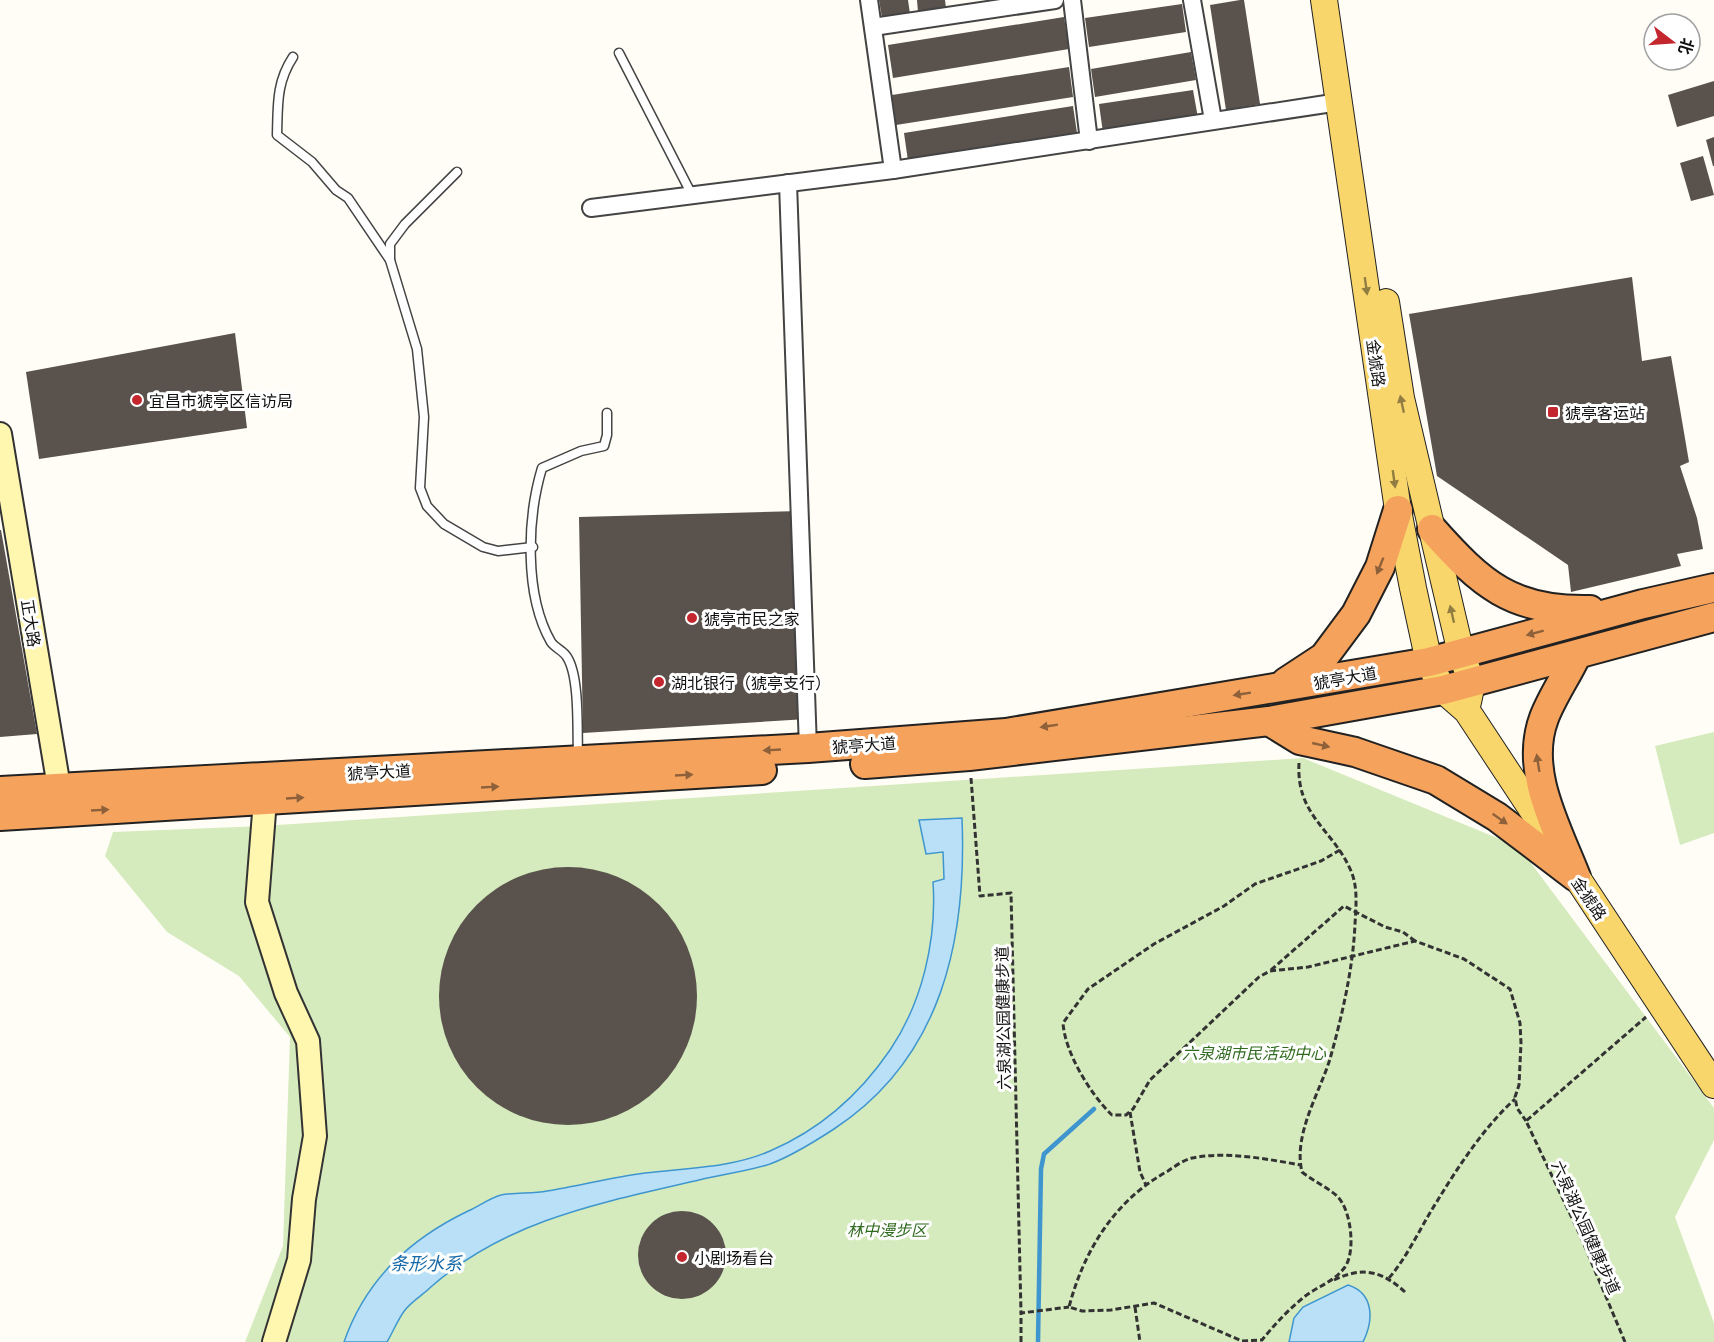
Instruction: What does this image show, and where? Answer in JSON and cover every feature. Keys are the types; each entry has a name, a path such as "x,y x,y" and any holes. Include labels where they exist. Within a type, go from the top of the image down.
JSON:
{"highway":[{"path":"1275,689 1324,657 1356,614 1380,567 1398,510"},
{"path":"1432,529 1466,568 1487,585 1510,597 1534,605 1566,610 1643,604"},
{"name":"猇亭大道","path":"0,816 61,800 579,760 808,748 1006,733 1429,662 1643,604 1714,588"},
{"name":"猇亭大道","path":"0,791 61,800 265,800 969,756 1269,721 1443,690 1714,617"},
{"path":"1576,656 1544,718 1536,754 1543,792 1576,877"},
{"path":"1269,721 1300,740 1355,752 1436,780 1497,817 1576,877"}],"main road":[{"name":"金猇路","path":"1324,0 1398,510 1429,662 1443,690 1467,711 1714,1085"},
{"name":"金猇路","path":"1341,0 1401,398 1461,653 1472,682"},
{"path":"1467,711 1472,682"}],"street":[{"path":"869,0 894,170"},
{"path":"873,27 1055,0"},
{"path":"1072,0 1089,141"},
{"path":"1192,0 1213,120"},
{"path":"591,208 894,170 1339,102"},
{"path":"788,183 808,748"},
{"name":"正大路","path":"0,434 61,800"},
{"path":"265,800 257,902 286,993 308,1041 315,1136 304,1199 299,1260 274,1342"}],"lane":[{"path":"619,53 692,195"},
{"path":"294,57 283,74 279,87 277,135 312,162 336,190 348,198 390,260"},
{"path":"457,172 405,224 390,244 390,260 417,349 424,417 420,488 427,506 444,524 483,547 498,550 532,547"},
{"path":"579,760 574,679 567,657 551,643 531,584 534,496 542,468 581,451 604,446 607,435 607,413"}],"path":[{"path":"1300,740 1299,768 1310,814 1340,850 1352,872 1357,890 1351,957 1330,1057 1305,1130 1299,1157 1302,1172 1338,1197 1348,1215 1351,1238 1347,1264 1333,1280"},
{"name":"六泉湖公园健康步道","path":"969,756 980,896 1011,893 1021,1342"},
{"path":"1340,850 1321,861 1255,884 1224,906 1154,944 1088,989 1063,1023 1064,1041 1097,1101 1113,1115 1126,1115 1150,1080 1259,977 1270,971 1344,906 1415,941 1464,959 1510,989 1520,1023 1521,1043 1519,1085 1515,1099 1499,1113 1463,1164 1437,1202 1400,1265 1389,1278"},
{"path":"1270,971 1287,971 1415,941"},
{"path":"1526,1121 1652,1012"},
{"name":"六泉湖公园健康步道","path":"1515,1099 1517,1108 1526,1121 1581,1235 1625,1342"},
{"path":"1130,1112 1140,1172 1146,1185"},
{"path":"1069,1307 1076,1282 1090,1249 1112,1216 1146,1185 1190,1158 1223,1155 1301,1165"},
{"path":"1021,1313 1069,1307 1082,1311 1135,1307 1154,1303 1242,1341 1262,1340 1279,1319 1306,1295 1333,1280 1359,1270 1375,1272 1389,1278 1405,1292"},
{"path":"1135,1307 1140,1342"}],"green space":[{"path":"1714,732 1714,833 1680,845 1655,746"},
{"name":"六泉湖市民活动中心","path":"1303,758 1519,847 1714,1108 1714,1140 1675,1217 1714,1323 1714,1342 245,1342 283,1246 290,1037 239,976 167,932 105,856 113,832 262,826"}],"water":[{"name":"条形水系","path":"962,818 959,908 952,951 940,993 923,1032 900,1068 871,1100 819,1139 770,1164 595,1205 526,1228 462,1263 432,1286 405,1310 387,1342 344,1342 364,1299 392,1263 427,1234 493,1198 507,1194 547,1191 633,1175 740,1161 770,1151 805,1133 837,1109 852,1096 890,1050 911,1012 925,970 930,948 934,904 933,882 944,879 943,852 926,854 919,820"},
{"path":"1348,1285 1363,1294 1369,1308 1369,1325 1363,1342 1289,1342 1294,1318 1303,1307"}],"building":[{"path":"879,0 908,0 910,14 882,18"},
{"path":"917,0 945,0 946,8 918,12"},
{"path":"1244,0 1260,104 1226,110 1210,5"},
{"path":"1182,4 1186,32 1089,47 1085,18"},
{"path":"1064,17 1069,49 893,78 888,45"},
{"path":"1191,52 1196,80 1095,97 1091,69"},
{"path":"1069,67 1073,97 896,125 892,95"},
{"path":"1714,81 1714,116 1677,127 1668,95"},
{"path":"1193,90 1198,118 1103,133 1099,104"},
{"path":"1073,106 1077,133 908,161 904,133"},
{"path":"1714,137 1714,166 1713,166 1706,140"},
{"path":"1703,156 1714,195 1691,201 1680,163"},
{"name":"猇亭客运站","path":"1632,277 1642,361 1671,356 1689,462 1680,466 1697,518 1703,549 1677,554 1681,566 1571,592 1568,565 1437,476 1409,314"},
{"name":"宜昌市猇亭区信访局","path":"235,333 247,428 39,459 26,372"},
{"name":"猇亭市民之家","path":"800,511 807,719 583,733 579,517"},
{"path":"1,530 37,734 0,737"},
{"path":"568,867 593,869 629,882 650,896 668,914 682,935 692,959 697,996 695,1021 682,1057 668,1078 650,1096 629,1110 605,1120 568,1125 543,1123 507,1110 486,1096 468,1078 454,1057 444,1033 439,996 441,971 454,935 468,914 486,896 507,882 531,872"},
{"name":"小剧场看台","path":"682,1211 707,1218 719,1230 726,1255 719,1280 707,1292 682,1299 657,1292 645,1280 638,1255 645,1230 657,1218"}],"waterway":[{"path":"1038,1342 1041,1169 1044,1154 1094,1109"}],"place":[{"name":"宜昌市猇亭区信访局","path":"137,400"},
{"name":"猇亭客运站","path":"1553,412"},
{"name":"猇亭市民之家","path":"692,618"},
{"name":"湖北银行（猇亭支行）","path":"659,682"},
{"name":"小剧场看台","path":"682,1257"}],"park label":[{"name":"林中漫步区","path":"887,1229"}]}
